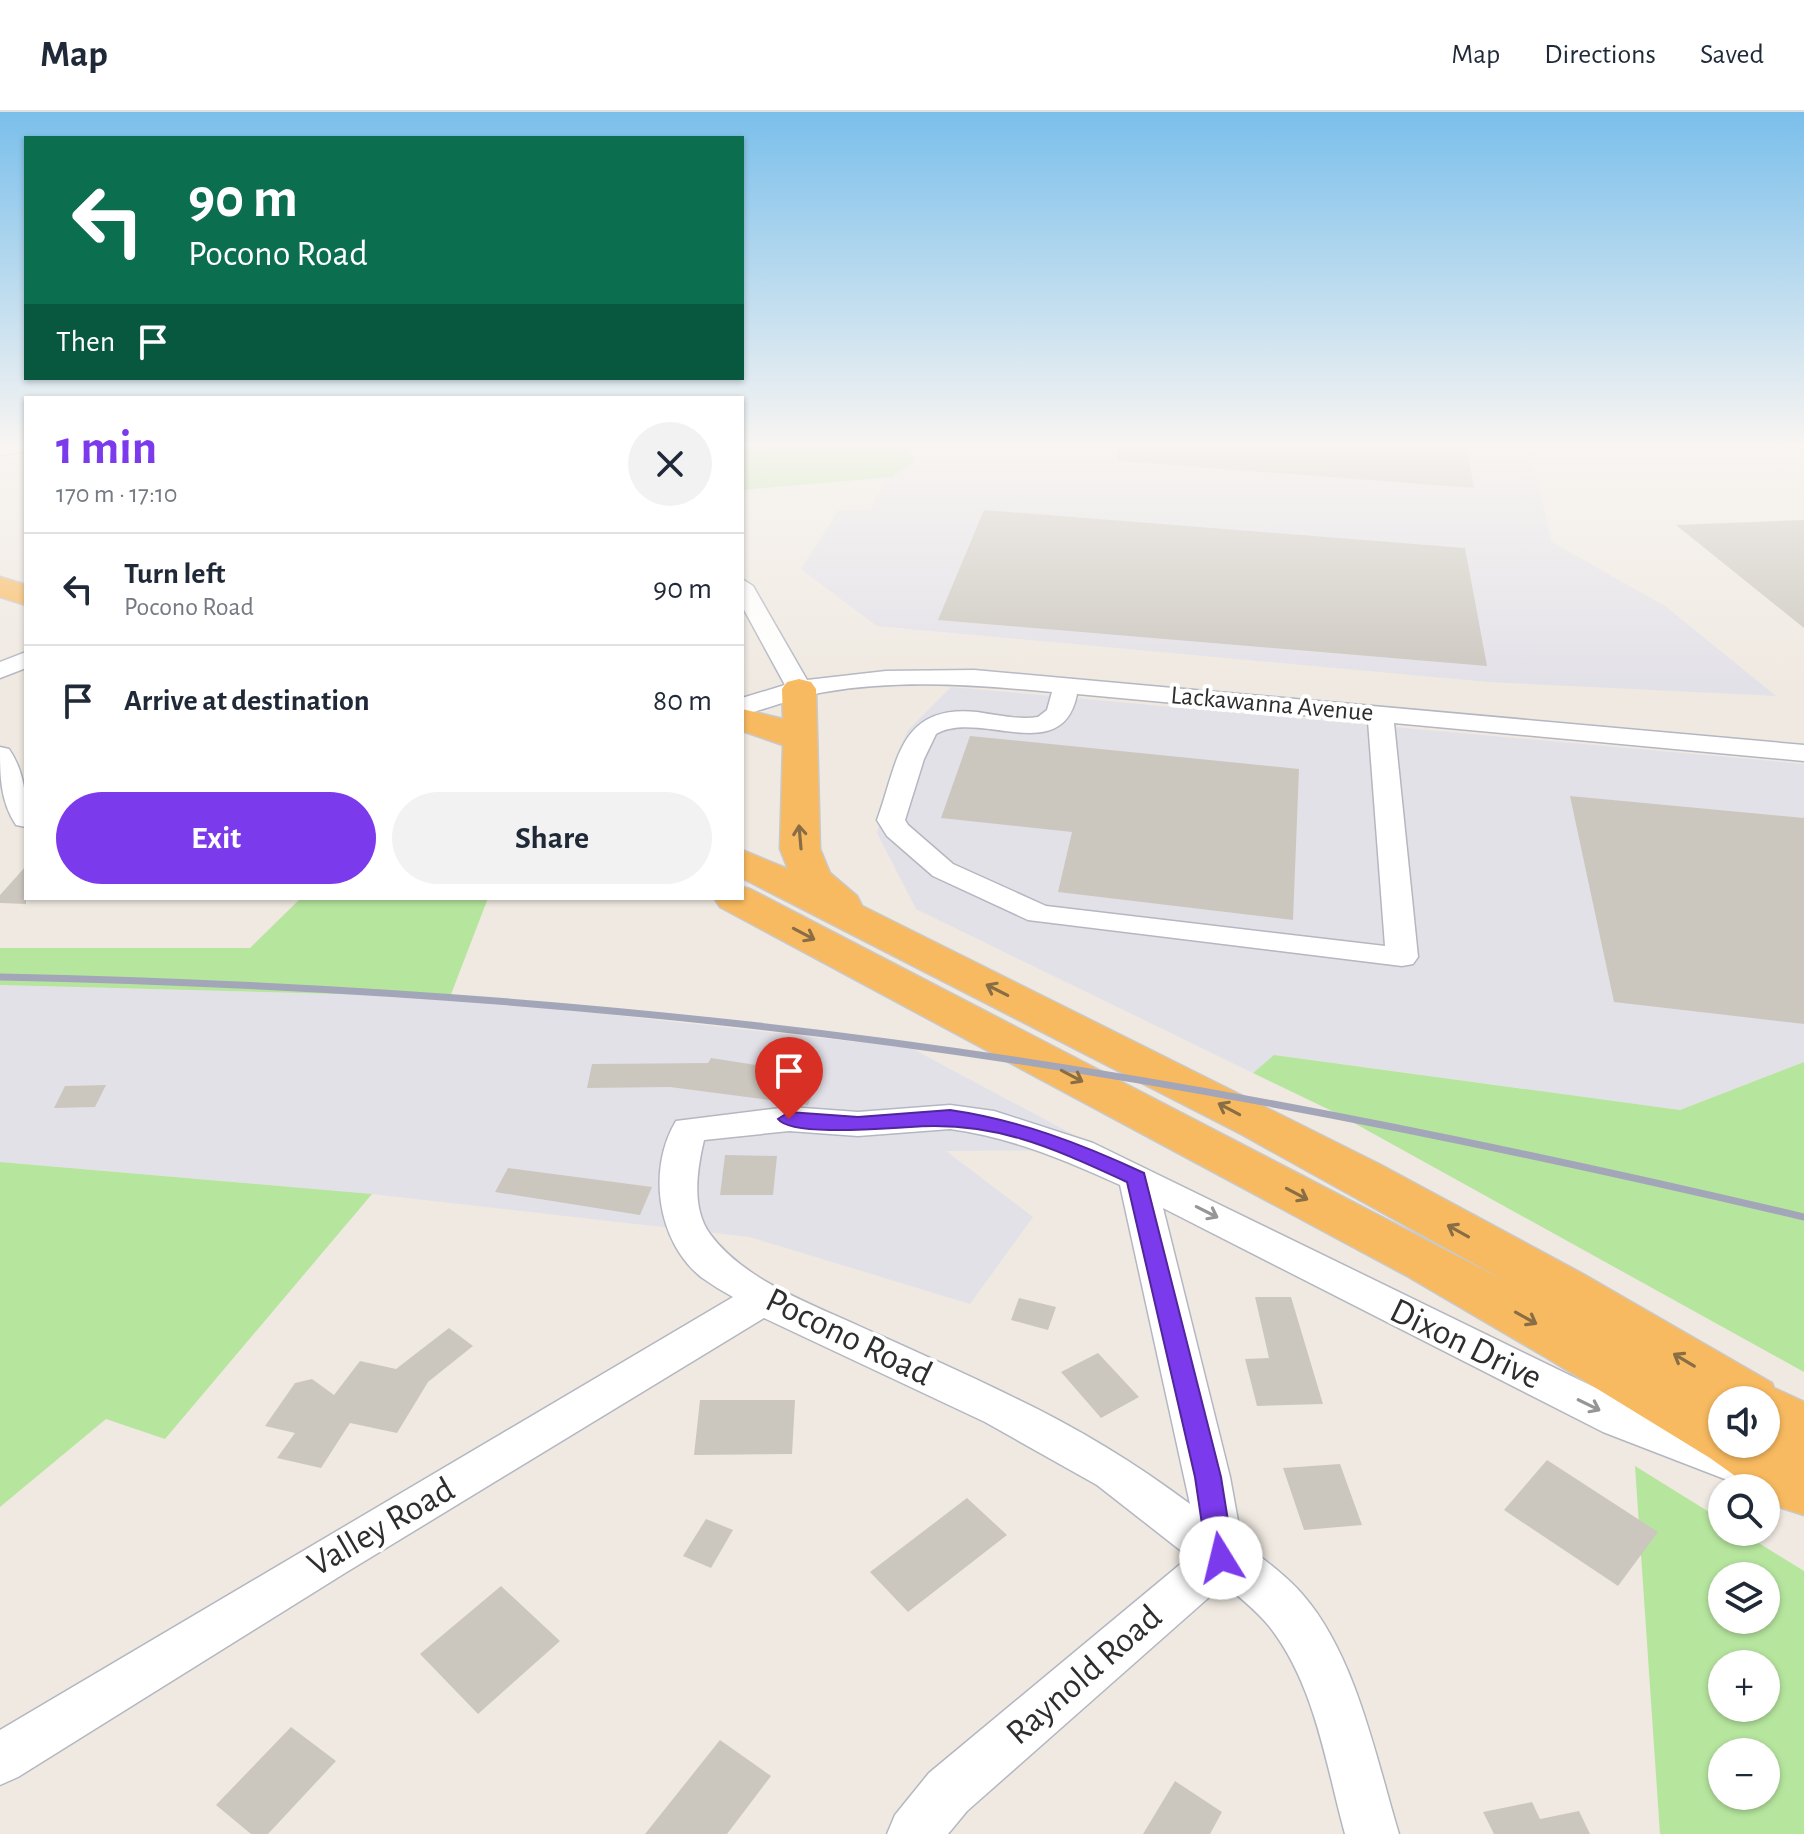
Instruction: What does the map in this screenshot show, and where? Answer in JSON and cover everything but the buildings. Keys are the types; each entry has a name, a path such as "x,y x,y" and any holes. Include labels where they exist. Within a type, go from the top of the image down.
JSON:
{"highway":[{"path":"0,561 24,569"},
{"path":"0,586 24,595"},
{"path":"799,689 800,849 812,878 858,920"},
{"path":"744,720 775,728 801,740"},
{"path":"744,863 1359,1177 1563,1288 1728,1386"},
{"path":"739,900 1426,1262 1567,1342 1708,1428"},
{"path":"1780,1417 1804,1432"},
{"path":"1755,1458 1804,1490"}],"street":[{"path":"744,590 799,689"},
{"path":"0,671 24,660"},
{"name":"Lackawanna Avenue","path":"744,706 774,694 831,683 974,677 1804,753"},
{"path":"1066,686 1059,713 1048,723 1030,725 949,720 933,724 921,736 891,820 897,830 943,870 996,897 1039,914 1402,957 1380,714"},
{"path":"0,755 7,790 24,816"},
{"name":"Pocono Road","path":"1137,1178 1080,1152 994,1123 950,1117 858,1124 789,1119 689,1130 678,1171 680,1204 690,1236 713,1265 764,1298 1000,1410 1113,1472 1286,1610 1312,1650 1332,1696 1372,1834"},
{"path":"1137,1178 1208,1477 1219,1554"},
{"name":"Dixon Drive","path":"1137,1178 1618,1419 1804,1490"},
{"name":"Valley Road","path":"0,1759 328,1558 764,1298"},
{"name":"Raynold Road","path":"914,1834 948,1792 1221,1558 1219,1554"}],"shaded area":[{"path":"830,524 1548,524 1552,542 1665,606 1776,696 1489,682 877,626 801,569"},
{"path":"951,687 1804,764 1804,1062 1680,1110 1275,1055 1253,1073 916,909 877,833 896,756 908,730"},
{"path":"0,985 450,997 911,1048 1102,1150 946,1151 1033,1217 970,1304 750,1237 372,1194 0,1162"}],"green space":[{"path":"299,900 487,900 450,997 0,985 0,948 250,948"},
{"path":"1274,1055 1680,1110 1804,1062 1804,1372 1336,1113 1253,1073"},
{"path":"0,1162 372,1194 165,1439 106,1419 0,1507"},
{"path":"1635,1466 1708,1511 1708,1546 1764,1546 1804,1571 1804,1834 1660,1834"}],"railway":[{"path":"0,977 181,982 452,998 632,1013 859,1038 995,1057 1266,1103 1536,1157 1804,1217"}],"route":[{"path":"789,1119 858,1124 950,1117 994,1123 1080,1152 1137,1178 1208,1477 1221,1558"}]}
